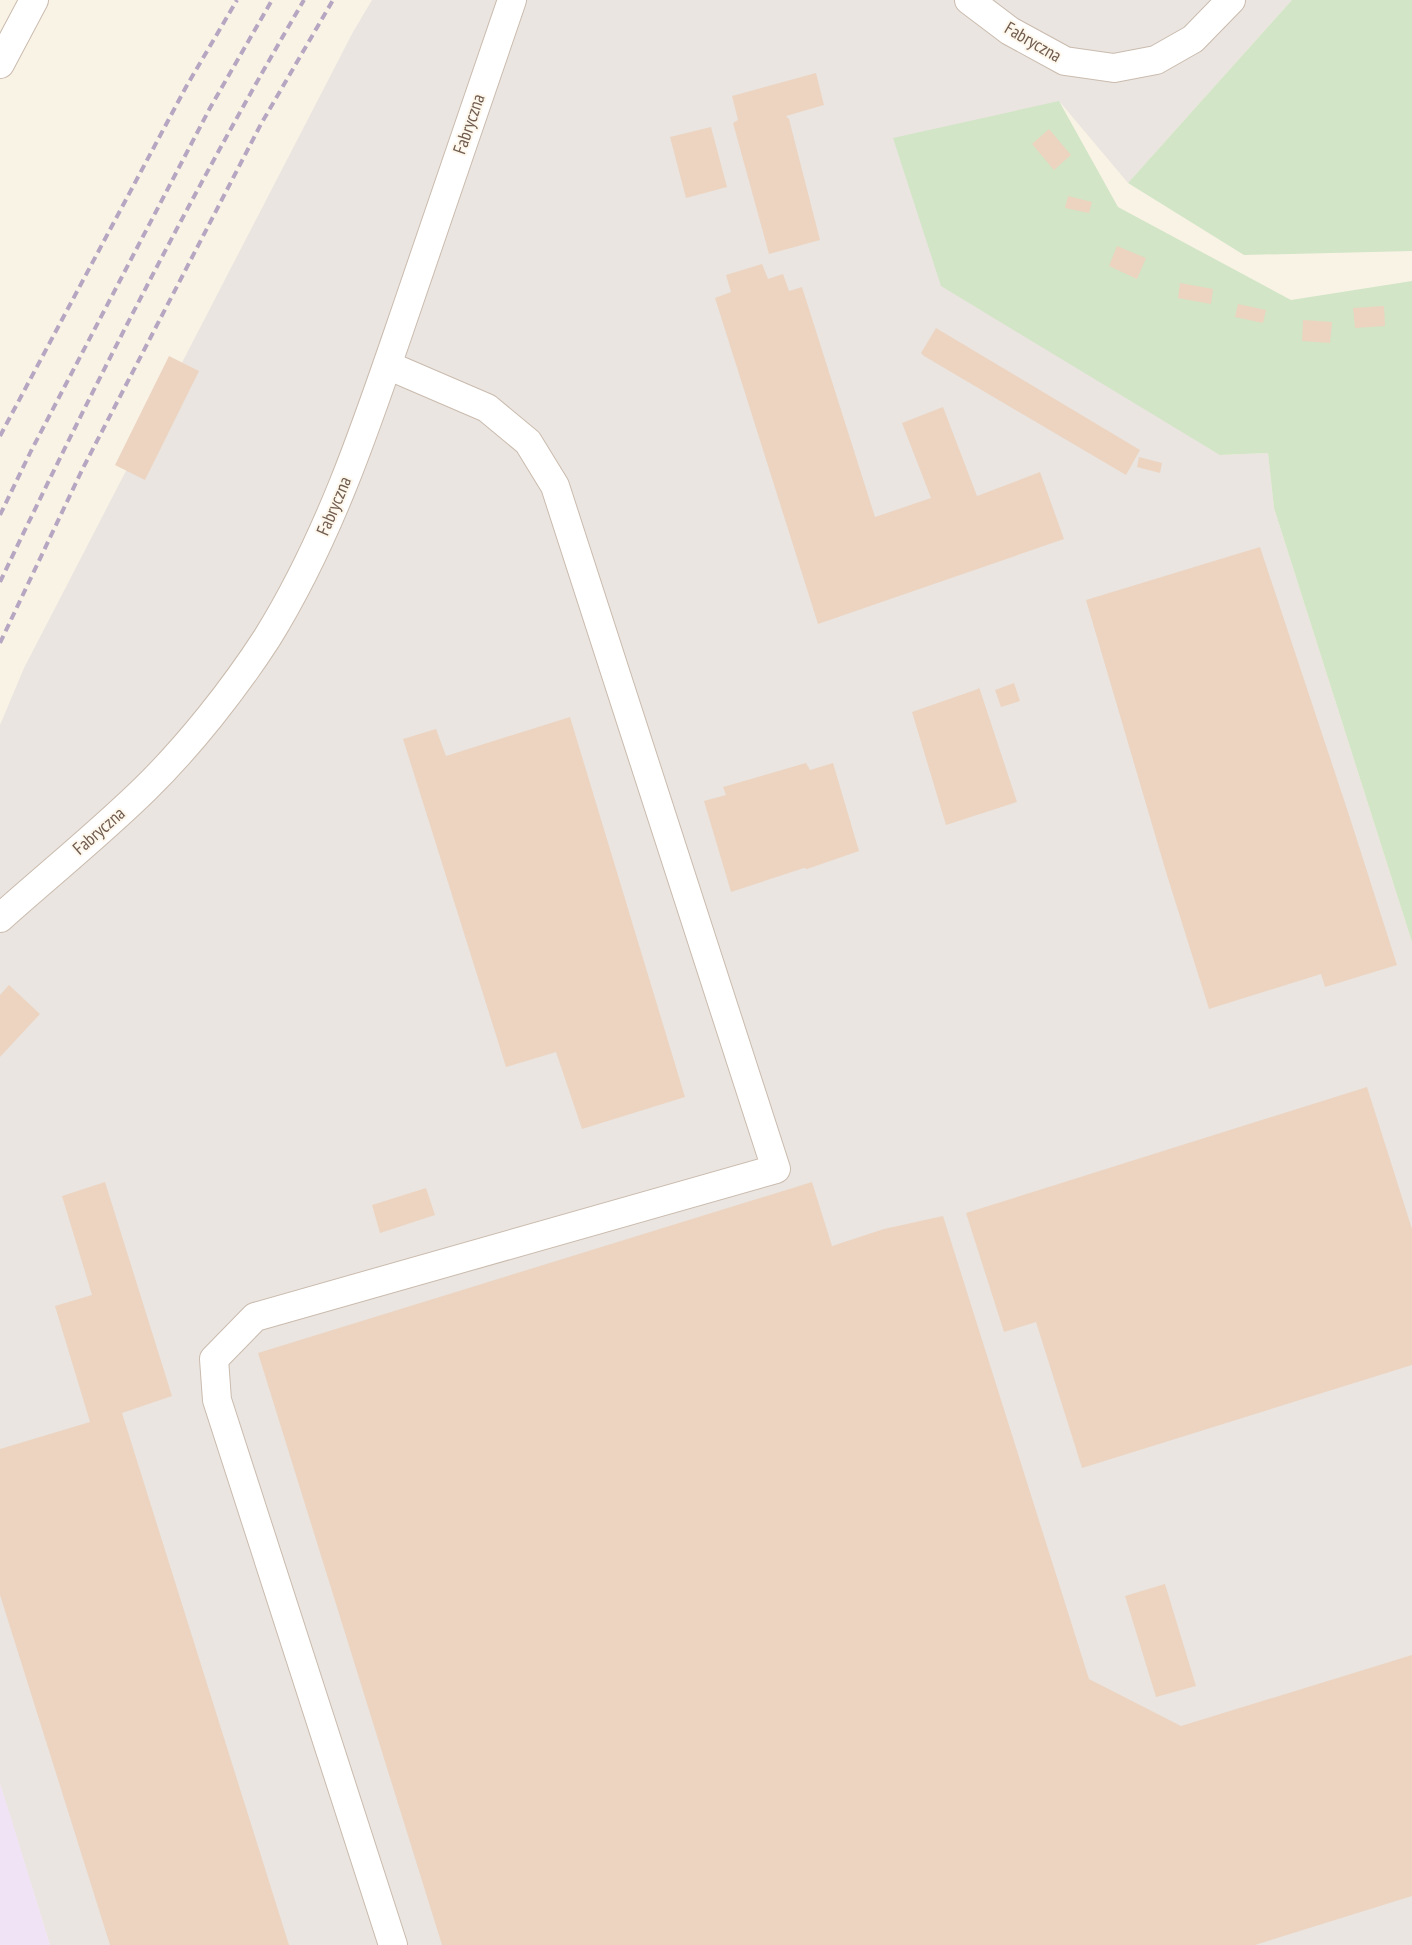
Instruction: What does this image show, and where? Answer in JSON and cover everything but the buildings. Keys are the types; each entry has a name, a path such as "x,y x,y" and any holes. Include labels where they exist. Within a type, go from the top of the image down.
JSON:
{"street":[{"path":"0,64 34,0"},
{"name":"Fabryczna","path":"0,918 120,813 170,763 215,710 266,640 299,582 317,548 344,485 512,0"},
{"name":"Fabryczna","path":"969,0 1010,31 1065,61 1114,68 1156,60 1192,40 1231,0"},
{"path":"387,365 487,408 528,442 555,486 776,1169 255,1318 214,1359 217,1400 393,1945"}],"shaded area":[{"path":"372,0 1292,0 1128,183 1059,101 1220,455 1268,453 1274,508 1412,942 1412,1945 50,1945 0,1784 0,725 24,668 353,32"},
{"path":"0,1784 11,1818 50,1945 0,1945"}],"green space":[{"path":"1292,0 1412,0 1412,251 1244,255 1128,183"},
{"path":"1059,101 1118,207 1291,300 1412,281 1412,942 1274,508 1268,453 1220,455 941,286 893,138"}],"railway":[{"path":"0,436 186,87 237,0"},
{"path":"0,515 31,451 210,108 272,0"},
{"path":"0,582 108,361 184,215 304,0"},
{"path":"0,643 82,470 261,124 333,0"}]}
